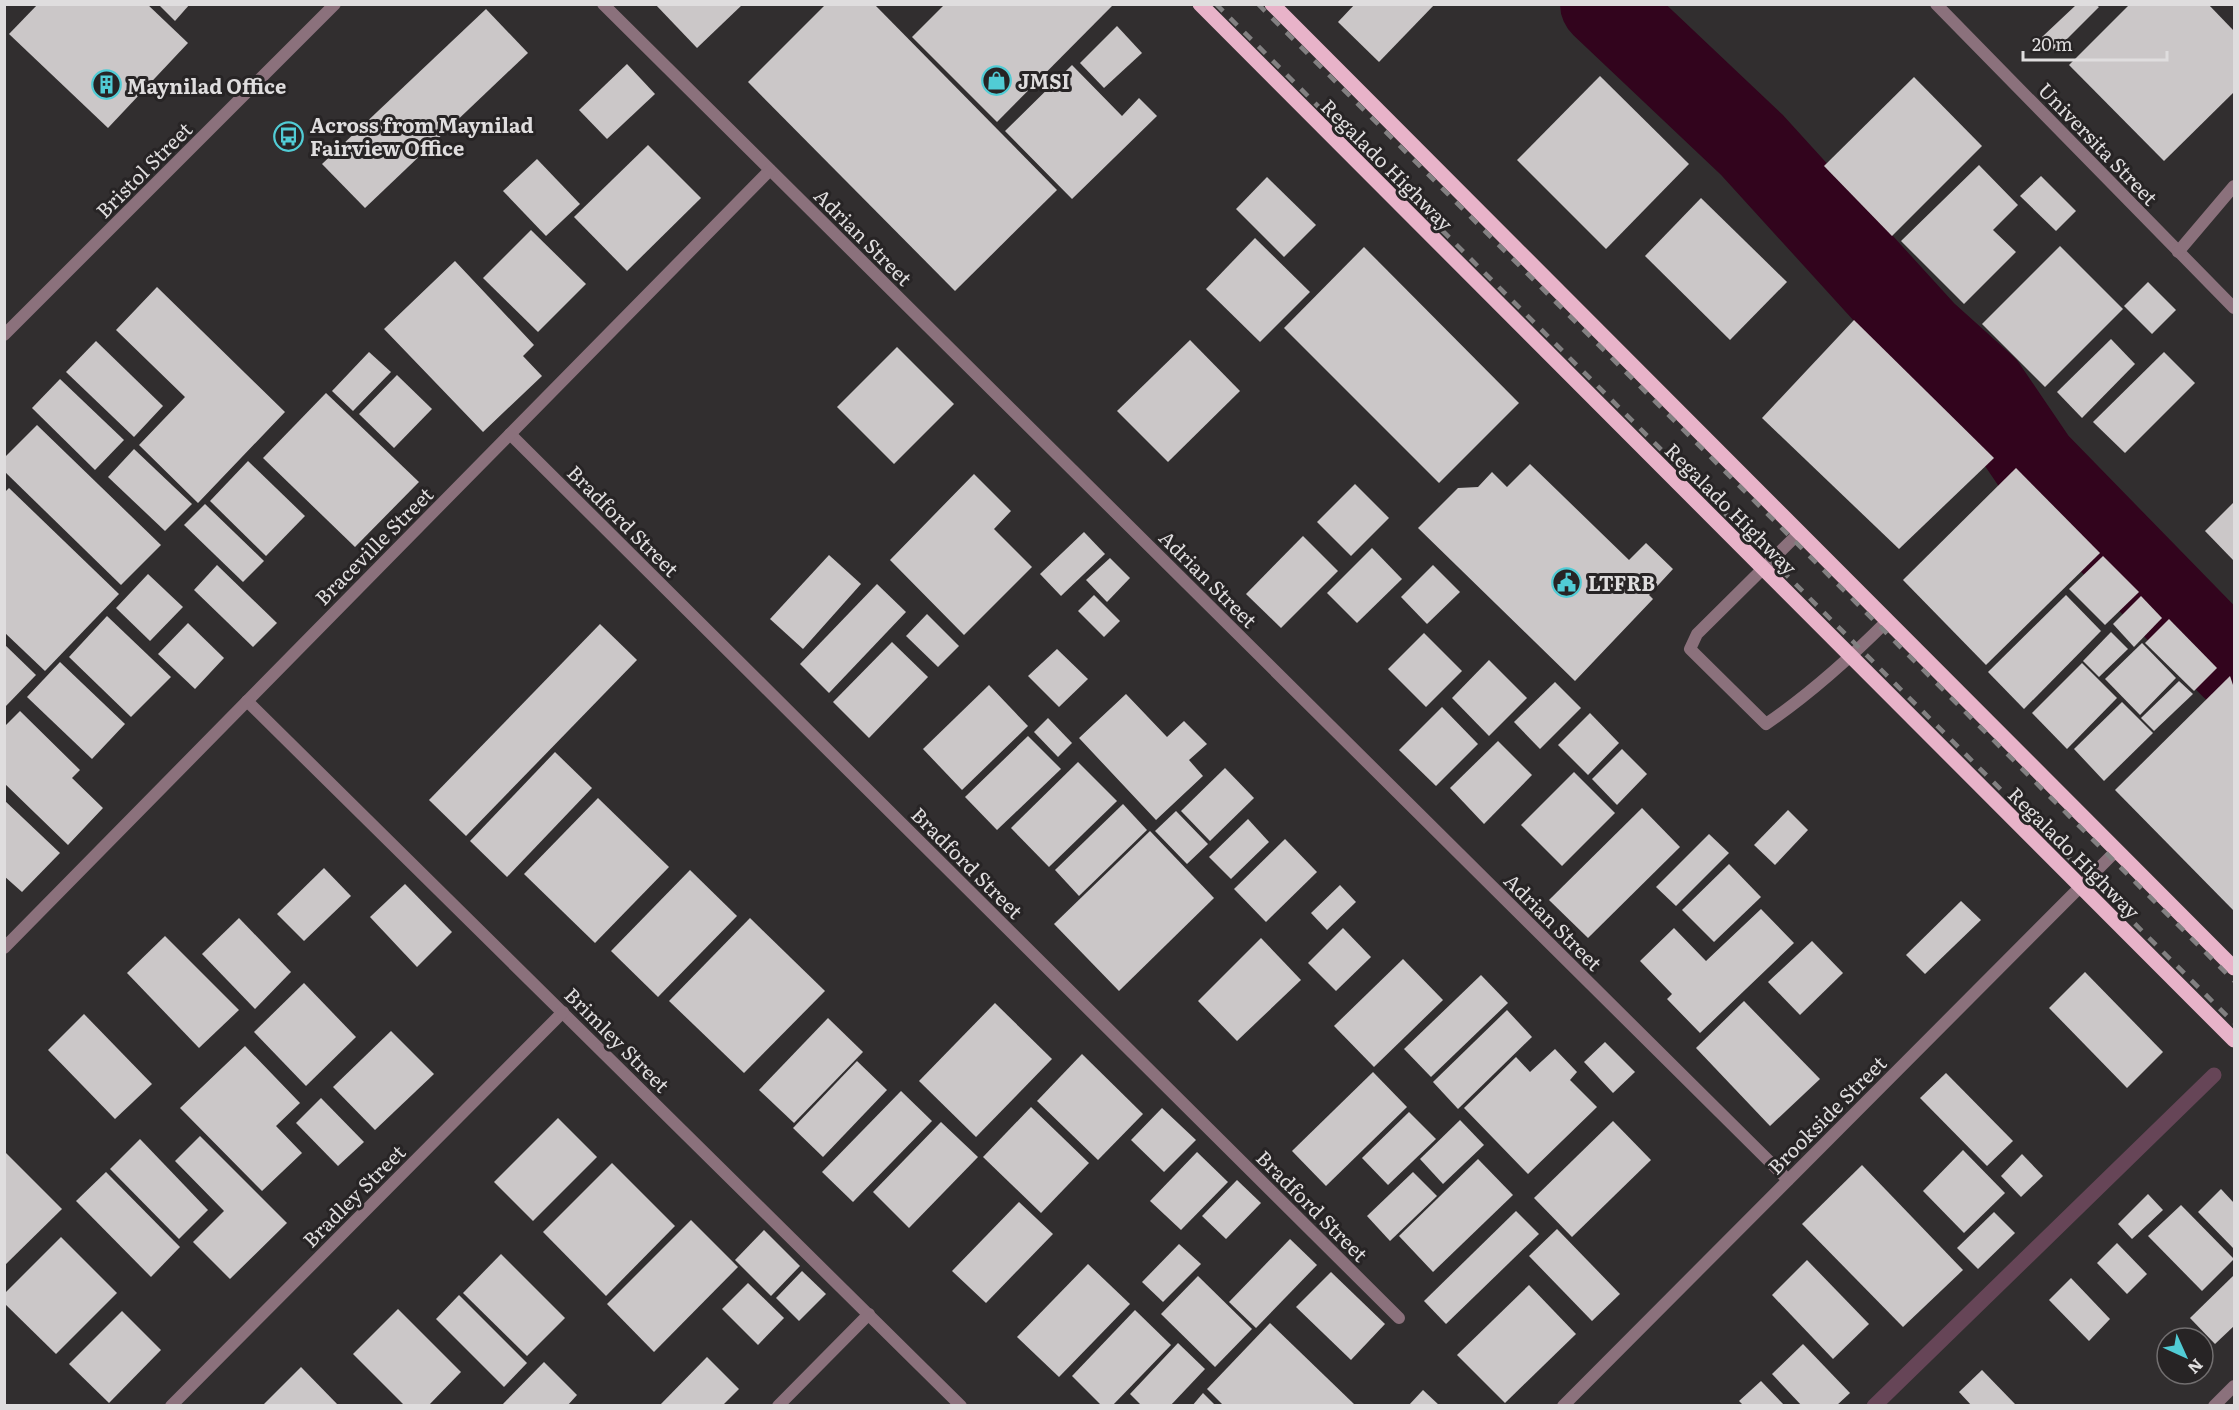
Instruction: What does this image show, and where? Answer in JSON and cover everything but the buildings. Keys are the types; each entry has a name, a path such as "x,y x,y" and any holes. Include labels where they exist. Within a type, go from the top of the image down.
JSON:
{"main road":[{"name":"Regalado Highway","path":"1200,4 2235,1040"},
{"name":"Regalado Highway","path":"1272,4 2235,968"}],"street":[{"name":"Bristol Street","path":"4,335 335,4"},
{"name":"Adrian Street","path":"603,4 1788,1180"},
{"name":"Universita Street","path":"1941,7 2235,308"},
{"name":"Braceville Street","path":"4,948 770,170"},
{"path":"2178,252 2235,186"},
{"name":"Bradford Street","path":"510,434 1399,1318"},
{"path":"1799,533 1697,634 1690,650 1766,724 1799,701 1851,657 1887,621"},
{"name":"Brimley Street","path":"247,701 962,1406"},
{"name":"Brookside Street","path":"1563,1406 2117,850"},
{"name":"Bradley Street","path":"171,1406 563,1012"},
{"path":"778,1406 869,1314"},
{"path":"2214,1406 2235,1386"}],"waterway":[{"path":"1603,4 1752,145 1924,334 1984,388 2035,463 2234,667"},
{"path":"1874,1406 2214,1075"}],"railway":[{"path":"1216,4 2234,1023"},
{"path":"1258,4 2234,981"}],"place":[{"name":"JMSI","path":"997,80"},
{"name":"Maynilad Office","path":"106,85"},
{"name":"Across from Maynilad Fairview Office","path":"289,136"},
{"name":"LTFRB","path":"1567,582"}]}
